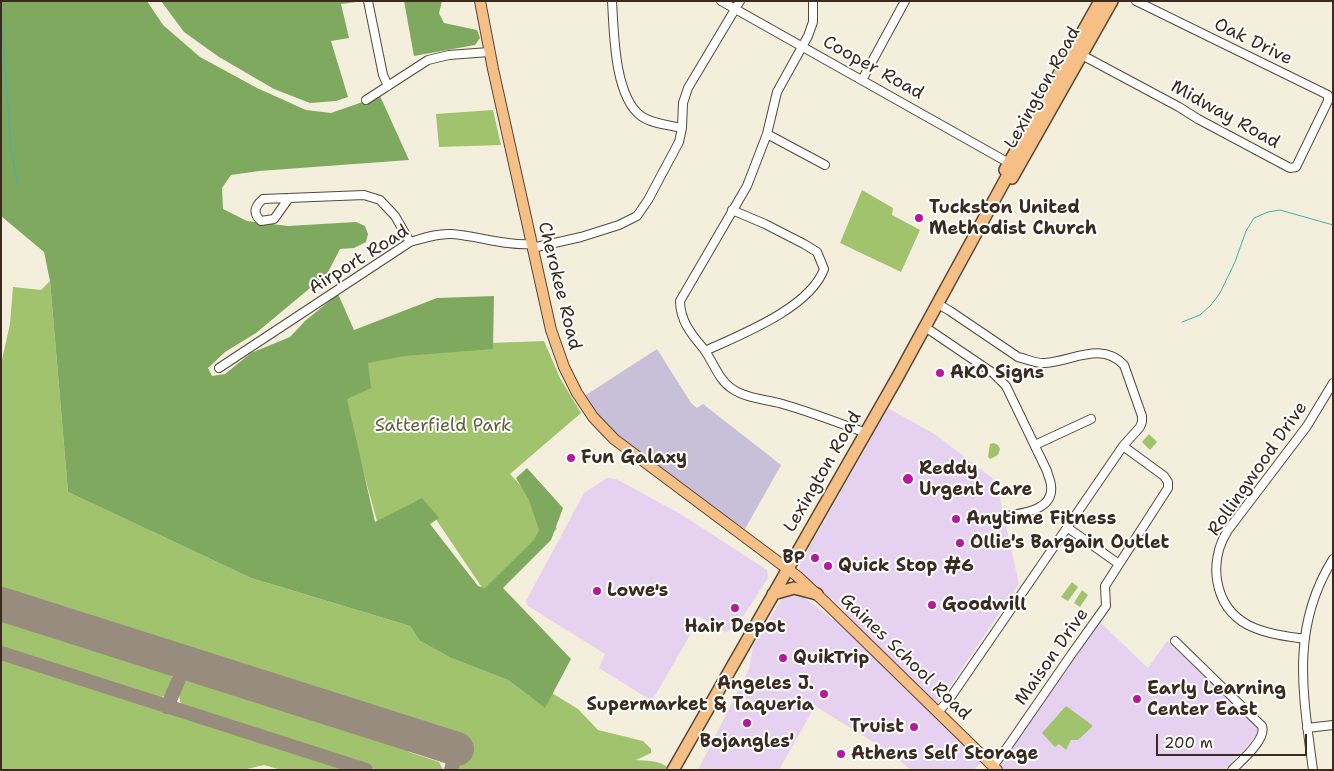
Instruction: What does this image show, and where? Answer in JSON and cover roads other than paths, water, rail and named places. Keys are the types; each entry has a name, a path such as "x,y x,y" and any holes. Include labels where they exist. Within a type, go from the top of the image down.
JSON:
{"highway":[{"name":"Lexington Road","path":"1001,189 1009,183 1022,161 1100,1"},
{"name":"Lexington Road","path":"673,770 938,304 1001,189 1002,177 1017,148 1076,53 1112,1"},
{"path":"1017,148 1018,158 1022,161"},
{"path":"773,594 794,588 817,594"}],"main road":[{"name":"Cherokee Road","path":"480,1 489,52 551,330 564,367 580,398 594,417 626,449 788,569"},
{"name":"Gaines School Road","path":"788,569 817,594 995,768"}],"street":[{"path":"368,1 383,75 388,86"},
{"path":"612,1 616,54 625,95 641,116 652,121 682,128"},
{"name":"Cooper Road","path":"721,1 1009,163"},
{"name":"Airport Road","path":"219,368 410,242 439,234 453,234 532,246 581,237 610,228 637,216 648,200 679,142 682,128 683,103 688,88 740,1"},
{"path":"813,1 813,22 808,36 777,92 767,134 747,186 680,301 680,312 682,319 705,351 721,378 731,388 742,394 780,404 866,433"},
{"path":"862,80 905,1"},
{"name":"Oak Drive","path":"1136,1 1326,94 1329,98"},
{"path":"366,100 428,60 489,52"},
{"name":"Midway Road","path":"1076,53 1179,106 1225,134 1292,169 1297,166 1329,98"},
{"path":"767,134 825,164"},
{"path":"289,198 364,195 380,200 395,216 410,242"},
{"path":"705,351 752,329 785,310 805,295 821,276 824,269 817,252 765,224 732,210"},
{"path":"938,304 950,310 1018,357 1044,363 1102,352 1120,360 1124,365 1142,416 1140,427 1123,446 948,702 938,712"},
{"path":"925,327 993,373 1006,386 1035,445 1051,486 1051,494 1042,505 1033,511 1007,516"},
{"name":"Rollingwood Drive","path":"1305,639 1267,632 1238,618 1220,593 1216,574 1217,560 1221,544 1228,530 1307,426 1333,383"},
{"path":"1035,445 1091,419"},
{"name":"Maison Drive","path":"995,768 1072,652 1106,606 1105,586 1168,488 1168,482 1164,476 1123,446"},
{"path":"1068,528 1119,564"},
{"path":"1313,770 1302,671 1305,639 1312,604 1333,559"},
{"path":"1175,641 1264,730 1261,738 1232,770"},
{"path":"1307,728 1333,725"}],"waterway":[{"path":"1,13 11,147 18,185"},
{"path":"1182,322 1200,315 1220,293 1235,262 1246,231 1254,218 1268,212 1280,210 1333,225"}],"place":[{"name":"Tuckston United Methodist Church","path":"919,218"},
{"name":"AKO Signs","path":"940,373"},
{"name":"Fun Galaxy","path":"571,458"},
{"name":"Reddy Urgent Care","path":"908,479"},
{"name":"Anytime Fitness","path":"956,519"},
{"name":"Ollie's Bargain Outlet","path":"960,543"},
{"name":"BP","path":"815,558"},
{"name":"Quick Stop #6","path":"828,566"},
{"name":"Lowe's","path":"597,591"},
{"name":"Goodwill","path":"932,605"},
{"name":"Hair Depot","path":"735,608"},
{"name":"QuikTrip","path":"783,658"},
{"name":"Angeles J. Supermarket & Taqueria","path":"824,694"},
{"name":"Early Learning Center East","path":"1137,699"},
{"name":"Bojangles'","path":"747,723"},
{"name":"Truist","path":"914,727"},
{"name":"Athens Self Storage","path":"841,754"}],"park label":[{"name":"Satterfield Park","path":"443,426"}]}
